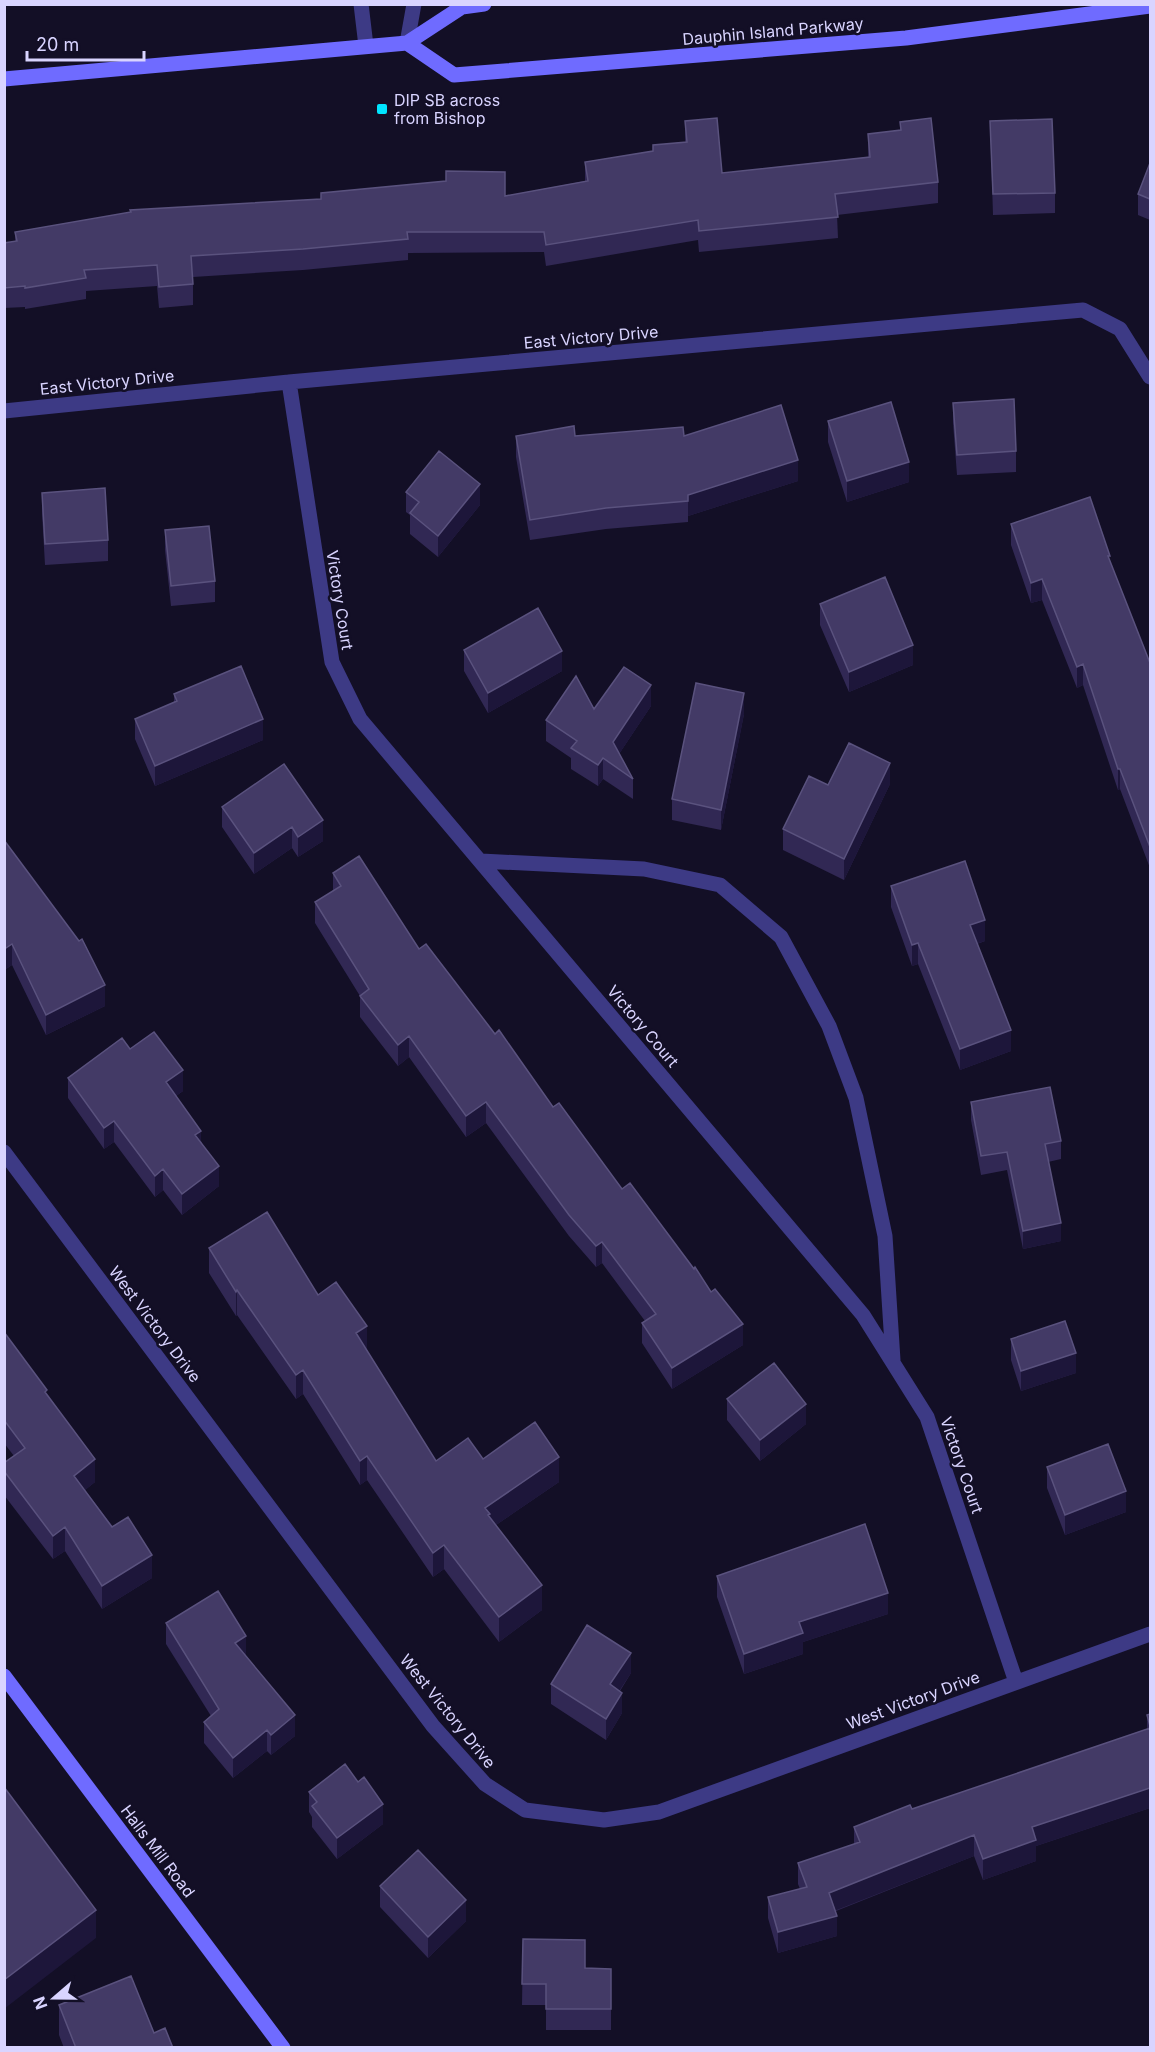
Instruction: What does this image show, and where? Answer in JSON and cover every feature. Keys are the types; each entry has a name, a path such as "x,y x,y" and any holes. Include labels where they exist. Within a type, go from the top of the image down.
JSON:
{"main road":[{"path":"4,79 407,43 462,7 484,4"},
{"name":"Dauphin Island Parkway","path":"407,43 454,75 906,38 1150,6"},
{"name":"Halls Mill Road","path":"4,1676 283,2048"}],"street":[{"path":"362,4 366,46"},
{"path":"407,43 414,4"},
{"name":"East Victory Drive","path":"4,411 289,382 1083,310 1120,329 1150,377"},
{"name":"Victory Court","path":"289,382 332,662 360,718 863,1315 927,1417 1016,1682"},
{"path":"481,861 644,869 720,885 781,937 829,1026 856,1098 885,1236 893,1363"},
{"name":"West Victory Drive","path":"4,1152 433,1725 485,1784 525,1810 604,1820 659,1812 1150,1634"}],"building":[{"path":"717,118 722,173 870,157 868,134 901,130 900,122 931,118 938,182 835,194 838,217 699,231 698,220 546,245 544,232 407,232 408,239 191,256 193,284 159,287 157,265 84,270 86,278 25,288 25,286 4,288 4,243 17,241 15,232 131,212 130,210 321,199 321,193 446,181 446,171 505,172 505,196 588,181 585,162 653,151 653,145 687,142 685,121"},
{"path":"1052,119 1055,193 993,194 990,121"},
{"path":"1150,163 1150,199 1138,194"},
{"path":"1014,399 1016,451 957,455 953,403"},
{"path":"891,402 909,462 847,481 828,421"},
{"path":"781,405 798,460 688,495 688,501 606,508 530,520 516,436 574,426 575,436 683,427 684,436"},
{"path":"439,451 480,484 438,536 410,513 419,502 406,492"},
{"path":"105,488 108,540 45,544 42,493"},
{"path":"1090,497 1110,556 1108,556 1150,663 1150,847 1120,769 1118,769 1083,664 1077,667 1042,579 1031,583 1011,524"},
{"path":"209,526 215,581 171,586 165,530"},
{"path":"885,577 913,645 849,672 820,604"},
{"path":"538,608 562,651 488,693 464,650"},
{"path":"241,666 263,719 155,766 135,719 177,701 174,694"},
{"path":"624,667 651,685 613,742 633,779 603,758 598,765 571,748 577,741 546,720 576,676 594,709"},
{"path":"696,683 744,693 721,810 672,799"},
{"path":"849,743 890,763 844,859 783,829 809,776 828,785"},
{"path":"284,764 323,820 298,837 292,827 254,853 222,807"},
{"path":"4,840 79,941 82,939 105,985 46,1015 12,944 6,948 4,945"},
{"path":"359,856 419,949 426,944 495,1034 499,1030 553,1107 559,1103 622,1189 630,1183 694,1269 695,1267 711,1292 715,1289 743,1324 672,1368 642,1323 656,1314 602,1242 596,1246 569,1215 486,1102 466,1116 409,1036 398,1045 360,996 369,989 315,902 341,886 333,873"},
{"path":"965,861 985,920 970,925 1011,1030 960,1049 918,943 912,945 891,886"},
{"path":"154,1032 183,1070 166,1082 201,1131 195,1135 219,1166 182,1194 163,1169 155,1176 114,1121 104,1128 68,1078 122,1038 130,1049"},
{"path":"1050,1087 1061,1141 1045,1144 1061,1223 1023,1231 1007,1152 981,1156 971,1102"},
{"path":"267,1212 318,1295 336,1282 367,1326 356,1333 436,1461 468,1438 483,1459 535,1422 559,1457 485,1508 542,1585 499,1617 444,1545 433,1553 367,1456 360,1461 303,1370 296,1375 237,1290 236,1292 209,1248"},
{"path":"1065,1321 1076,1353 1021,1371 1011,1339"},
{"path":"4,1332 95,1459 74,1476 112,1527 128,1517 152,1555 102,1586 65,1527 53,1536 4,1471 4,1463 25,1448 4,1420"},
{"path":"774,1363 806,1404 760,1440 727,1399"},
{"path":"1108,1444 1126,1491 1065,1515 1047,1467"},
{"path":"865,1524 888,1593 799,1622 803,1633 744,1654 717,1576"},
{"path":"218,1591 246,1636 235,1643 295,1715 271,1735 267,1730 233,1758 204,1722 219,1709 166,1623"},
{"path":"587,1625 631,1653 610,1684 622,1693 606,1719 551,1684"},
{"path":"1150,1728 1150,1788 1032,1827 1036,1840 983,1859 974,1835 829,1893 837,1916 778,1932 768,1897 807,1887 798,1863 860,1842 854,1827 910,1805 912,1809"},
{"path":"345,1764 358,1782 364,1777 383,1804 337,1838 312,1806 317,1802 309,1792"},
{"path":"4,1787 96,1910 4,1980"},
{"path":"418,1850 466,1900 428,1937 380,1886"},
{"path":"523,1939 585,1940 585,1968 611,1969 611,2009 546,2009 546,1984 522,1984"},
{"path":"131,1976 154,2033 165,2028 173,2048 76,2048 59,2005"}],"place":[{"name":"DIP SB across from Bishop","path":"382,109"}]}
